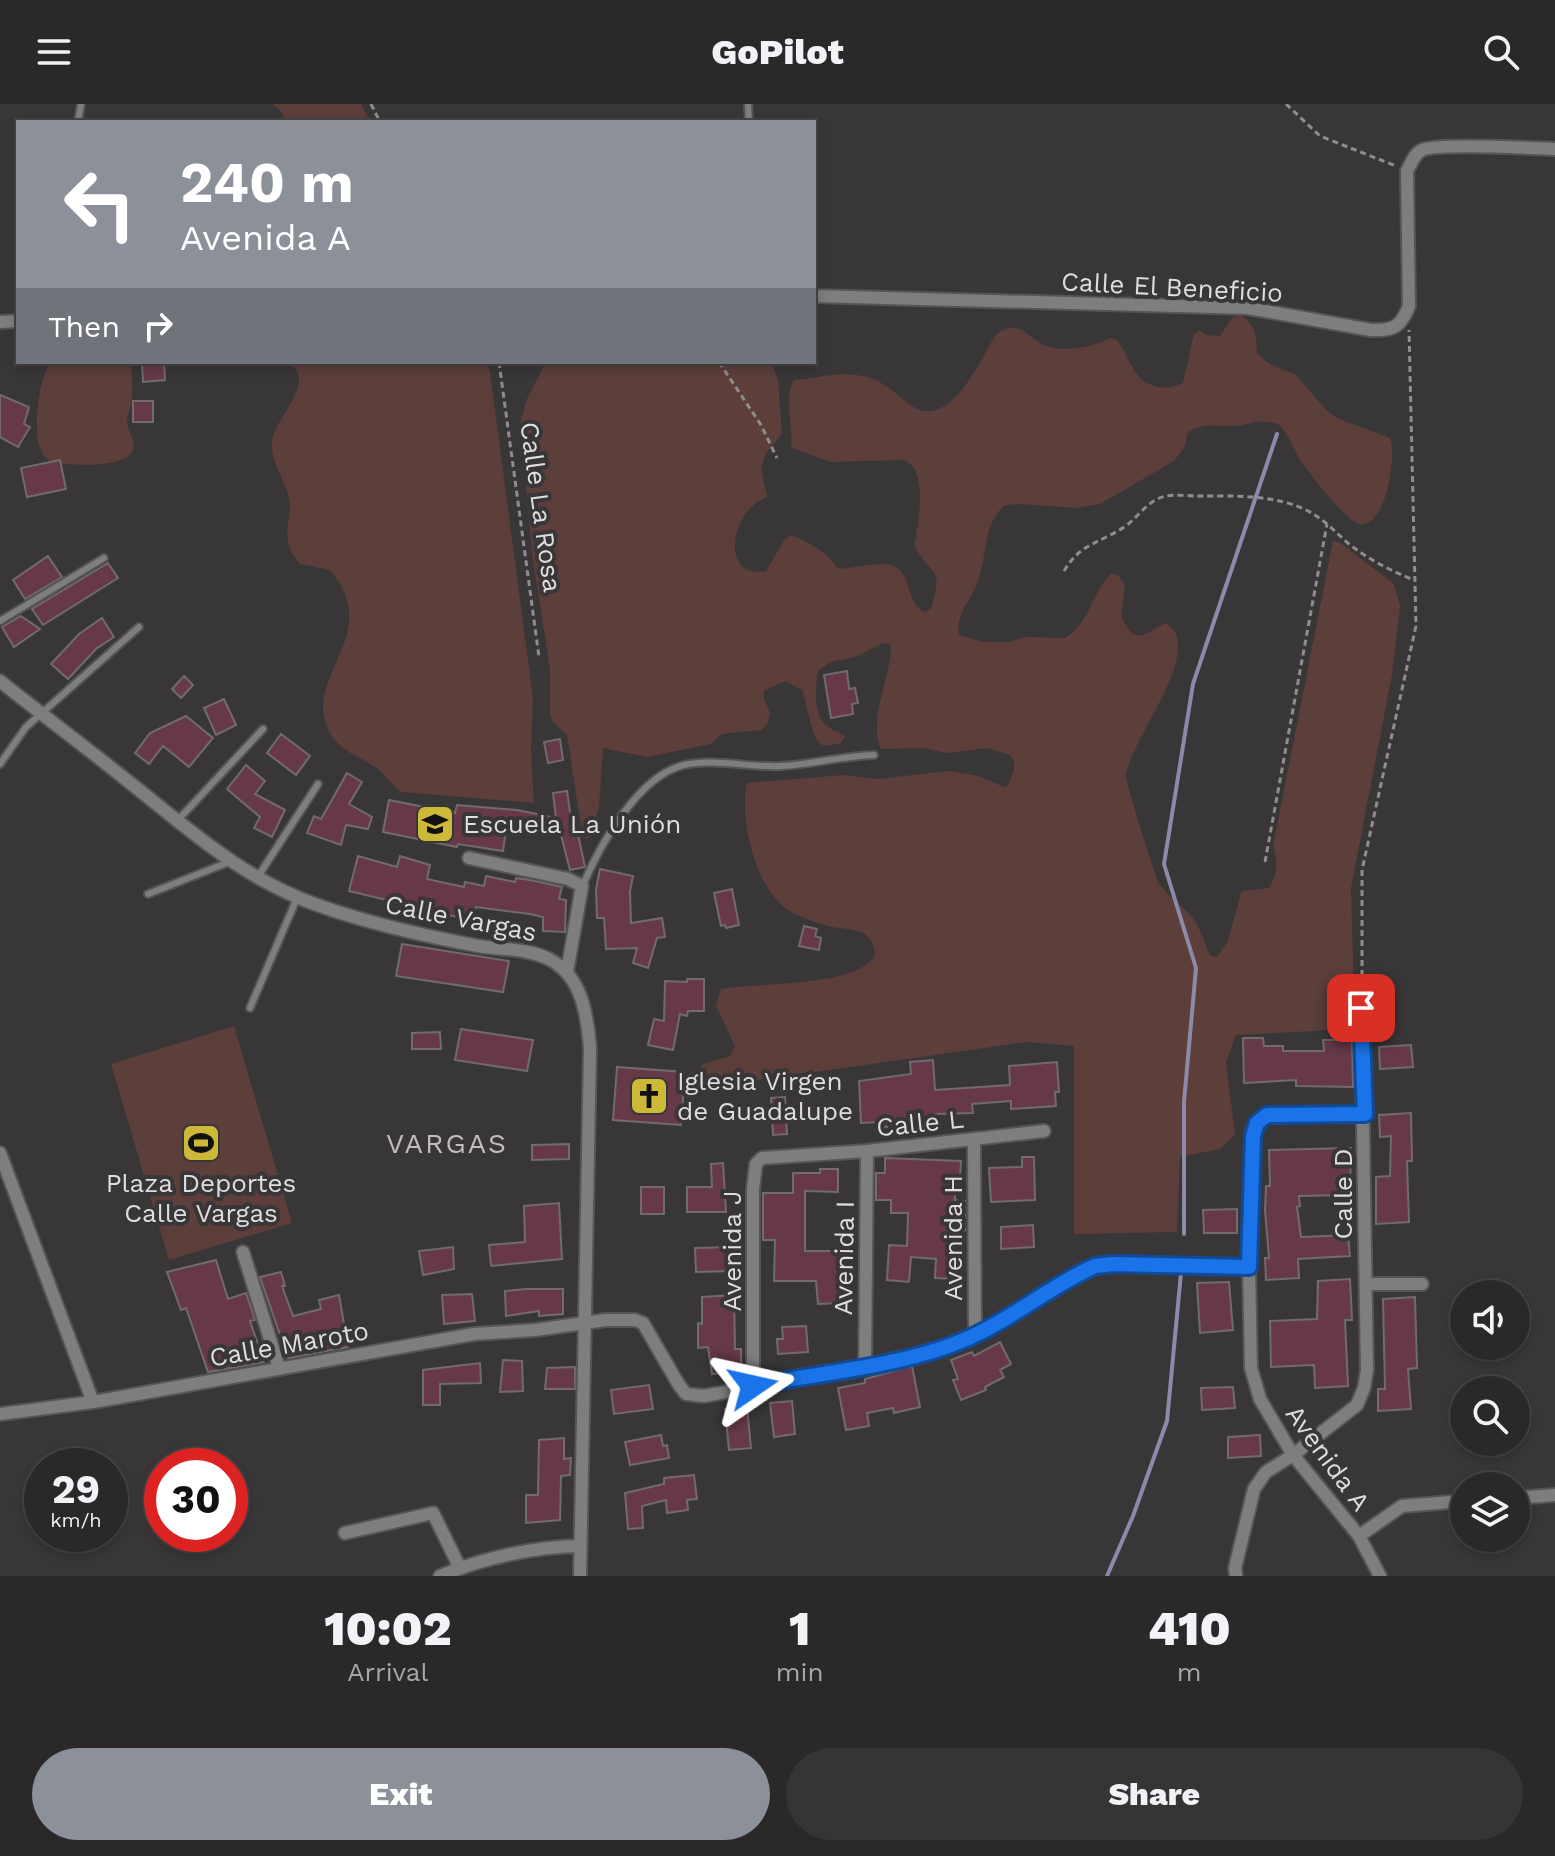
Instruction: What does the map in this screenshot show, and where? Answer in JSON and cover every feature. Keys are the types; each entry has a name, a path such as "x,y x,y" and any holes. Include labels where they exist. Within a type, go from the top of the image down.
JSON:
{"street":[{"path":"1409,306 1407,171 1414,158 1423,149 1555,149"},
{"name":"Calle El Beneficio","path":"816,296 1248,308 1391,331 1403,323 1409,306"},
{"name":"Calle Vargas","path":"0,681 229,862 256,879 297,898 390,927 481,946 530,951 550,959 567,972"},
{"path":"469,858 568,879 582,886 567,972 582,999 588,1019 590,1048 580,1576"},
{"name":"Calle D","path":"1236,1576 1235,1568 1254,1489 1266,1472 1357,1405 1364,1388 1367,1370 1365,1114 1361,1008"},
{"name":"Avenida A","path":"1365,1114 1267,1115 1257,1123 1253,1136 1249,1267 1251,1368 1260,1399 1293,1455 1359,1536 1380,1576"},
{"name":"Calle L","path":"756,1164 762,1158 771,1156 867,1151 1044,1131"},
{"name":"Avenida H","path":"974,1140 975,1335"},
{"name":"Avenida I","path":"865,1366 867,1151"},
{"path":"0,1153 93,1402"},
{"name":"Avenida J","path":"753,1386 753,1189 756,1164"},
{"path":"243,1252 279,1368"},
{"path":"753,1386 935,1350 975,1335 1095,1266 1249,1267"},
{"path":"1366,1284 1422,1284"},
{"name":"Calle Maroto","path":"0,1414 93,1402 474,1334 620,1319 643,1323 686,1394 704,1396 753,1386"},
{"path":"1530,1497 1555,1495"},
{"path":"1359,1536 1402,1506 1450,1502"},
{"path":"345,1533 433,1513 460,1568"},
{"path":"440,1576 460,1568 549,1546 579,1546"}],"lane":[{"path":"0,621 104,558"},
{"path":"0,764 26,727 139,627"},
{"path":"178,820 263,729"},
{"path":"582,886 602,846 628,808 665,773 683,765 702,763 783,766 840,756 874,755"},
{"path":"256,879 318,784"},
{"path":"148,894 229,862"},
{"path":"250,1008 297,898"}],"path":[{"path":"1286,104 1320,136 1407,171"},
{"path":"1361,1008 1362,870 1416,626 1409,306"},
{"name":"Calle La Rosa","path":"499,364 539,657"},
{"path":"720,364 761,425 777,458"},
{"path":"1064,571 1073,556 1083,548 1127,525 1143,509 1167,496 1245,498 1265,499 1307,510 1352,546 1415,580"},
{"path":"1265,862 1327,524"}],"shaded area":[{"path":"272,104 361,104 369,120 285,120 281,111"},
{"path":"1238,315 1248,321 1255,336 1257,353 1268,363 1296,375 1327,411 1339,419 1390,438 1390,474 1377,515 1369,522 1360,524 1346,515 1306,468 1278,424 1260,422 1199,427 1188,432 1184,448 1174,461 1100,504 1076,508 1004,505 990,527 978,580 961,616 959,635 983,642 1010,642 1024,637 1065,638 1080,624 1111,574 1118,575 1125,585 1121,616 1131,632 1146,634 1166,623 1175,632 1177,659 1172,675 1126,774 1160,885 1191,916 1210,955 1217,957 1228,941 1241,893 1269,888 1276,873 1273,846 1333,541 1339,542 1394,584 1400,606 1392,675 1351,888 1355,1029 1236,1035 1226,1063 1235,1135 1220,1149 1180,1157 1177,1232 1074,1234 1074,1046 1026,1042 688,1090 703,1064 730,1056 735,1046 716,1006 721,989 828,978 865,966 875,955 873,943 865,934 797,915 780,904 769,891 760,874 748,835 745,816 747,783 843,775 878,779 948,771 979,776 1004,787 1008,786 1014,761 1010,755 988,748 947,753 924,748 881,749 878,715 891,651 890,644 883,643 855,657 830,662 818,671 818,711 825,724 845,736 841,743 826,746 818,742 802,690 785,681 764,691 770,713 767,725 761,730 722,734 711,744 647,757 603,748 599,808 589,838 585,839 567,735 550,715 550,669 532,553 520,423 527,399 545,364 772,364 778,380 782,434 766,453 761,468 767,497 744,516 738,529 736,555 741,565 751,571 766,571 785,539 791,535 822,552 839,569 878,564 893,566 905,577 913,600 925,612 931,609 936,578 914,545 920,496 916,472 902,460 831,462 794,449 791,445 789,403 794,380 841,374 865,377 879,382 924,411 937,410 950,403 961,391 995,336 1011,328 1024,332 1043,345 1065,349 1111,338 1118,341 1141,379 1165,388 1183,382 1194,334 1200,330 1206,335 1220,336 1232,318"},
{"path":"50,364 131,364 132,399 127,423 134,444 127,457 118,461 80,465 49,460 43,453 37,428 39,397"},
{"path":"288,364 487,364 533,698 531,750 534,803 402,792 379,770 334,739 324,718 324,697 346,638 349,617 345,595 330,570 300,564 293,554 287,536 290,503 272,448 275,431 298,387 299,377 295,368"},
{"name":"Plaza Deportes Calle Vargas","path":"234,1026 292,1223 169,1260 111,1064"}],"building":[{"path":"142,364 164,364 165,380 143,382"},
{"path":"0,395 29,407 24,424 30,427 18,447 0,437"},
{"path":"133,401 153,401 153,422 133,422"},
{"path":"60,460 66,489 27,497 21,468"},
{"path":"48,556 62,577 25,599 13,580"},
{"path":"108,563 118,578 43,625 32,609"},
{"path":"21,616 40,629 14,647 2,627"},
{"path":"102,618 114,637 96,649 68,679 51,664 79,634"},
{"path":"847,671 849,689 855,688 858,703 852,704 853,714 831,718 824,675"},
{"path":"184,676 193,685 181,698 172,689"},
{"path":"224,699 236,725 216,735 204,708"},
{"path":"186,716 213,738 189,767 163,746 149,764 135,753 150,733"},
{"path":"281,734 310,756 296,775 267,753"},
{"path":"560,739 563,760 548,763 544,742"},
{"path":"246,765 265,781 255,794 285,810 272,837 254,828 260,817 227,789"},
{"path":"347,773 362,782 349,804 372,817 368,829 346,825 341,845 307,833 314,816 321,819"},
{"path":"567,791 572,826 576,825 585,867 570,870 561,835 507,824 503,851 458,844 457,847 383,832 389,800 455,813 457,805 517,810 556,818 553,793"},
{"path":"358,856 397,867 400,856 430,865 427,879 464,887 465,882 484,886 486,876 562,887 559,899 566,900 565,932 543,931 543,917 530,914 476,907 474,918 457,914 457,917 349,891"},
{"path":"600,869 633,876 631,923 662,918 665,937 657,938 648,968 633,963 637,948 606,949 604,918 597,918 596,889"},
{"path":"732,889 739,925 726,928 725,925 721,926 714,893"},
{"path":"804,926 817,929 815,936 821,938 819,950 799,946"},
{"path":"402,944 509,961 503,992 396,976"},
{"path":"687,979 704,979 704,1011 688,1011 687,1016 680,1014 673,1050 648,1045 654,1019 664,1021 665,981 687,982"},
{"path":"461,1029 533,1040 527,1071 455,1060"},
{"path":"440,1032 441,1049 412,1049 412,1033"},
{"path":"1243,1038 1263,1038 1264,1046 1283,1046 1283,1051 1324,1051 1323,1040 1352,1040 1353,1087 1296,1086 1296,1080 1244,1083"},
{"path":"1411,1045 1413,1067 1380,1069 1379,1047"},
{"path":"933,1060 935,1090 1010,1085 1009,1066 1057,1062 1059,1092 1055,1092 1056,1106 1011,1109 1011,1101 972,1104 973,1113 936,1114 937,1122 879,1128 879,1122 861,1123 859,1081 911,1074 910,1062"},
{"name":"Iglesia Virgen de Guadalupe","path":"617,1067 685,1072 681,1125 613,1120"},
{"path":"785,1097 787,1134 773,1135 771,1098"},
{"path":"1411,1113 1412,1161 1407,1161 1409,1222 1376,1224 1376,1177 1390,1176 1391,1136 1380,1137 1379,1115"},
{"path":"569,1144 569,1159 532,1160 532,1145"},
{"path":"1351,1148 1350,1195 1299,1196 1300,1206 1297,1207 1301,1237 1348,1235 1350,1256 1298,1259 1299,1278 1266,1280 1265,1258 1269,1258 1265,1210 1266,1186 1270,1186 1269,1150"},
{"path":"1022,1157 1034,1157 1035,1200 991,1202 989,1168 1022,1167"},
{"path":"885,1158 961,1161 960,1178 955,1178 955,1200 965,1201 965,1230 956,1240 954,1279 935,1278 936,1259 911,1257 909,1282 887,1280 889,1245 907,1246 908,1213 891,1213 891,1200 876,1200 876,1173 885,1173"},
{"path":"723,1163 726,1212 687,1212 687,1187 712,1187 711,1164"},
{"path":"820,1169 838,1169 838,1192 805,1191 805,1251 842,1251 843,1303 818,1304 816,1281 774,1281 775,1240 763,1240 763,1193 793,1193 793,1173 820,1173"},
{"path":"641,1187 664,1187 664,1214 641,1214"},
{"path":"559,1203 562,1259 491,1266 489,1245 525,1242 524,1206"},
{"path":"1237,1209 1237,1233 1204,1233 1203,1210"},
{"path":"1033,1225 1034,1247 1001,1249 1001,1227"},
{"path":"453,1247 454,1269 423,1275 419,1251"},
{"path":"732,1247 733,1271 696,1272 695,1248"},
{"path":"216,1260 228,1299 246,1293 255,1320 250,1321 264,1362 208,1372 186,1308 181,1310 167,1272"},
{"path":"281,1272 285,1286 282,1286 293,1316 321,1309 319,1300 339,1295 348,1347 288,1358 260,1277"},
{"path":"1350,1279 1352,1320 1345,1320 1348,1386 1315,1388 1314,1365 1271,1367 1270,1321 1317,1319 1318,1281"},
{"path":"1229,1282 1233,1330 1200,1333 1197,1283"},
{"path":"563,1289 563,1314 539,1316 539,1311 506,1316 505,1291"},
{"path":"472,1294 475,1321 444,1324 442,1295"},
{"path":"734,1295 735,1349 741,1349 741,1370 712,1374 708,1347 698,1348 702,1297"},
{"path":"1415,1297 1417,1368 1408,1369 1411,1409 1378,1411 1378,1389 1385,1389 1383,1299"},
{"path":"806,1326 808,1352 778,1354 777,1339 783,1339 782,1327"},
{"path":"1000,1342 1011,1364 1000,1370 1004,1377 985,1387 986,1390 961,1400 953,1380 958,1379 951,1360 972,1352 974,1356"},
{"path":"503,1360 522,1361 523,1391 500,1392"},
{"path":"480,1363 481,1383 440,1384 440,1405 423,1405 423,1370"},
{"path":"912,1366 920,1407 894,1413 893,1408 867,1413 869,1426 846,1430 838,1388 865,1383 865,1379"},
{"path":"575,1367 575,1389 545,1389 547,1368"},
{"path":"649,1385 653,1409 614,1414 611,1390"},
{"path":"1233,1387 1235,1408 1202,1410 1201,1388"},
{"path":"792,1401 795,1434 774,1437 770,1403"},
{"path":"747,1407 751,1448 729,1450 725,1409"},
{"path":"661,1435 669,1458 630,1465 625,1442"},
{"path":"1260,1435 1261,1456 1228,1458 1228,1437"},
{"path":"564,1438 564,1459 571,1458 570,1475 561,1476 560,1520 526,1523 526,1495 538,1495 539,1440"},
{"path":"694,1475 697,1499 687,1500 688,1510 667,1513 666,1500 642,1506 643,1528 628,1529 625,1493 664,1484 664,1478"}],"waterway":[{"path":"1184,1234 1184,1102 1196,968 1164,864 1193,684 1277,434"},
{"path":"1107,1576 1133,1516 1167,1421 1181,1273"}],"place":[{"name":"Escuela La Unión","path":"435,824"},
{"name":"Iglesia Virgen de Guadalupe","path":"649,1096"},
{"name":"Plaza Deportes Calle Vargas","path":"201,1143"}],"district":[{"name":"VARGAS","path":"447,1143"}],"route":[{"path":"753,1386 865,1366 964,1340 1095,1266 1249,1267 1253,1136 1257,1123 1267,1115 1365,1114 1361,1008"}]}
